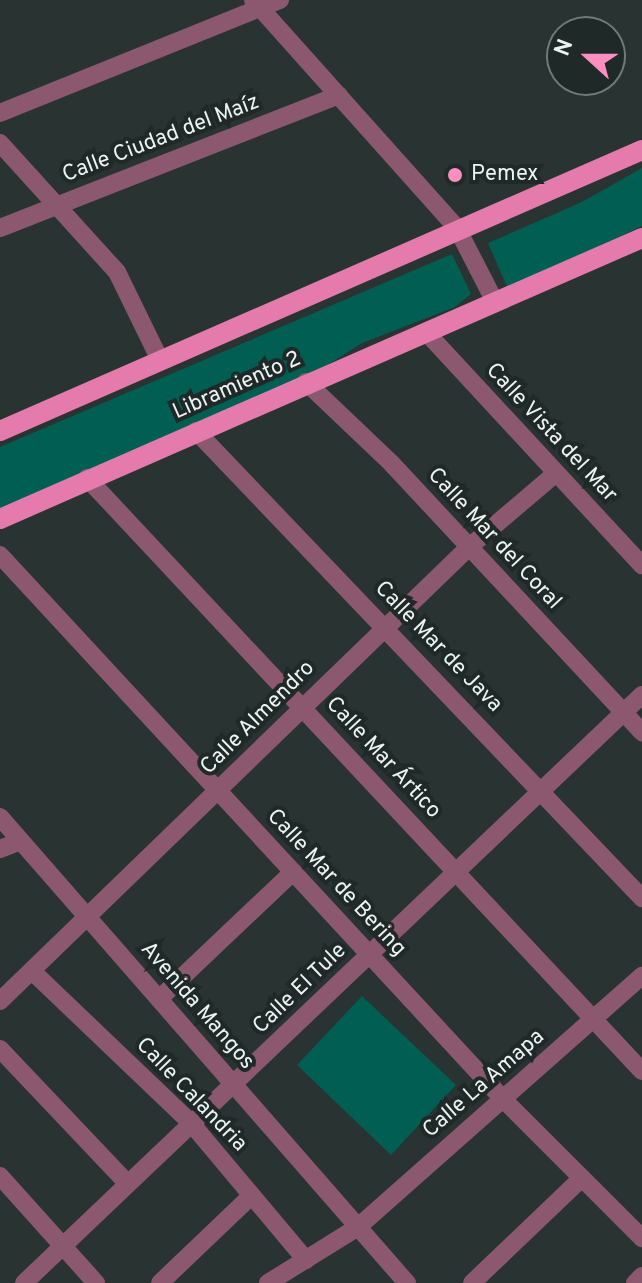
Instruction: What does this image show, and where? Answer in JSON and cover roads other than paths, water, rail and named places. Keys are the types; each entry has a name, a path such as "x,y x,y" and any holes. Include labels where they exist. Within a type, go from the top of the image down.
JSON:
{"main road":[{"path":"0,431 159,358 642,150"},
{"name":"Libramiento 2","path":"0,519 306,382 642,238"}],"street":[{"path":"0,113 256,4 280,0"},
{"path":"256,4 457,228 495,302"},
{"name":"Calle Ciudad del Maíz","path":"0,228 339,95"},
{"path":"0,143 117,272 159,358"},
{"name":"Calle Vista del Mar","path":"426,332 642,565"},
{"name":"Calle Mar del Coral","path":"306,382 642,732"},
{"name":"Calle Mar de Java","path":"196,431 543,789 642,898"},
{"name":"Calle Almendro","path":"0,1001 89,919 302,707 468,548 555,474"},
{"name":"Calle Mar Ártico","path":"87,478 457,872 592,1022 642,1071"},
{"name":"Calle Mar de Bering","path":"0,555 503,1099 642,1238"},
{"name":"Calle El Tule","path":"24,1283 60,1244 234,1085 642,695"},
{"name":"Avenida Mangos","path":"0,817 407,1283"},
{"path":"0,849 21,841"},
{"path":"159,999 293,872"},
{"name":"Calle Calandria","path":"33,972 191,1123 306,1260"},
{"name":"Calle La Amapa","path":"268,1283 358,1227 642,976"},
{"path":"0,1049 127,1183"},
{"path":"0,1176 96,1283"},
{"path":"472,1283 582,1178"},
{"path":"160,1283 251,1196"},
{"path":"635,1283 642,1276"}],"place":[{"name":"Pemex","path":"455,175"}]}
